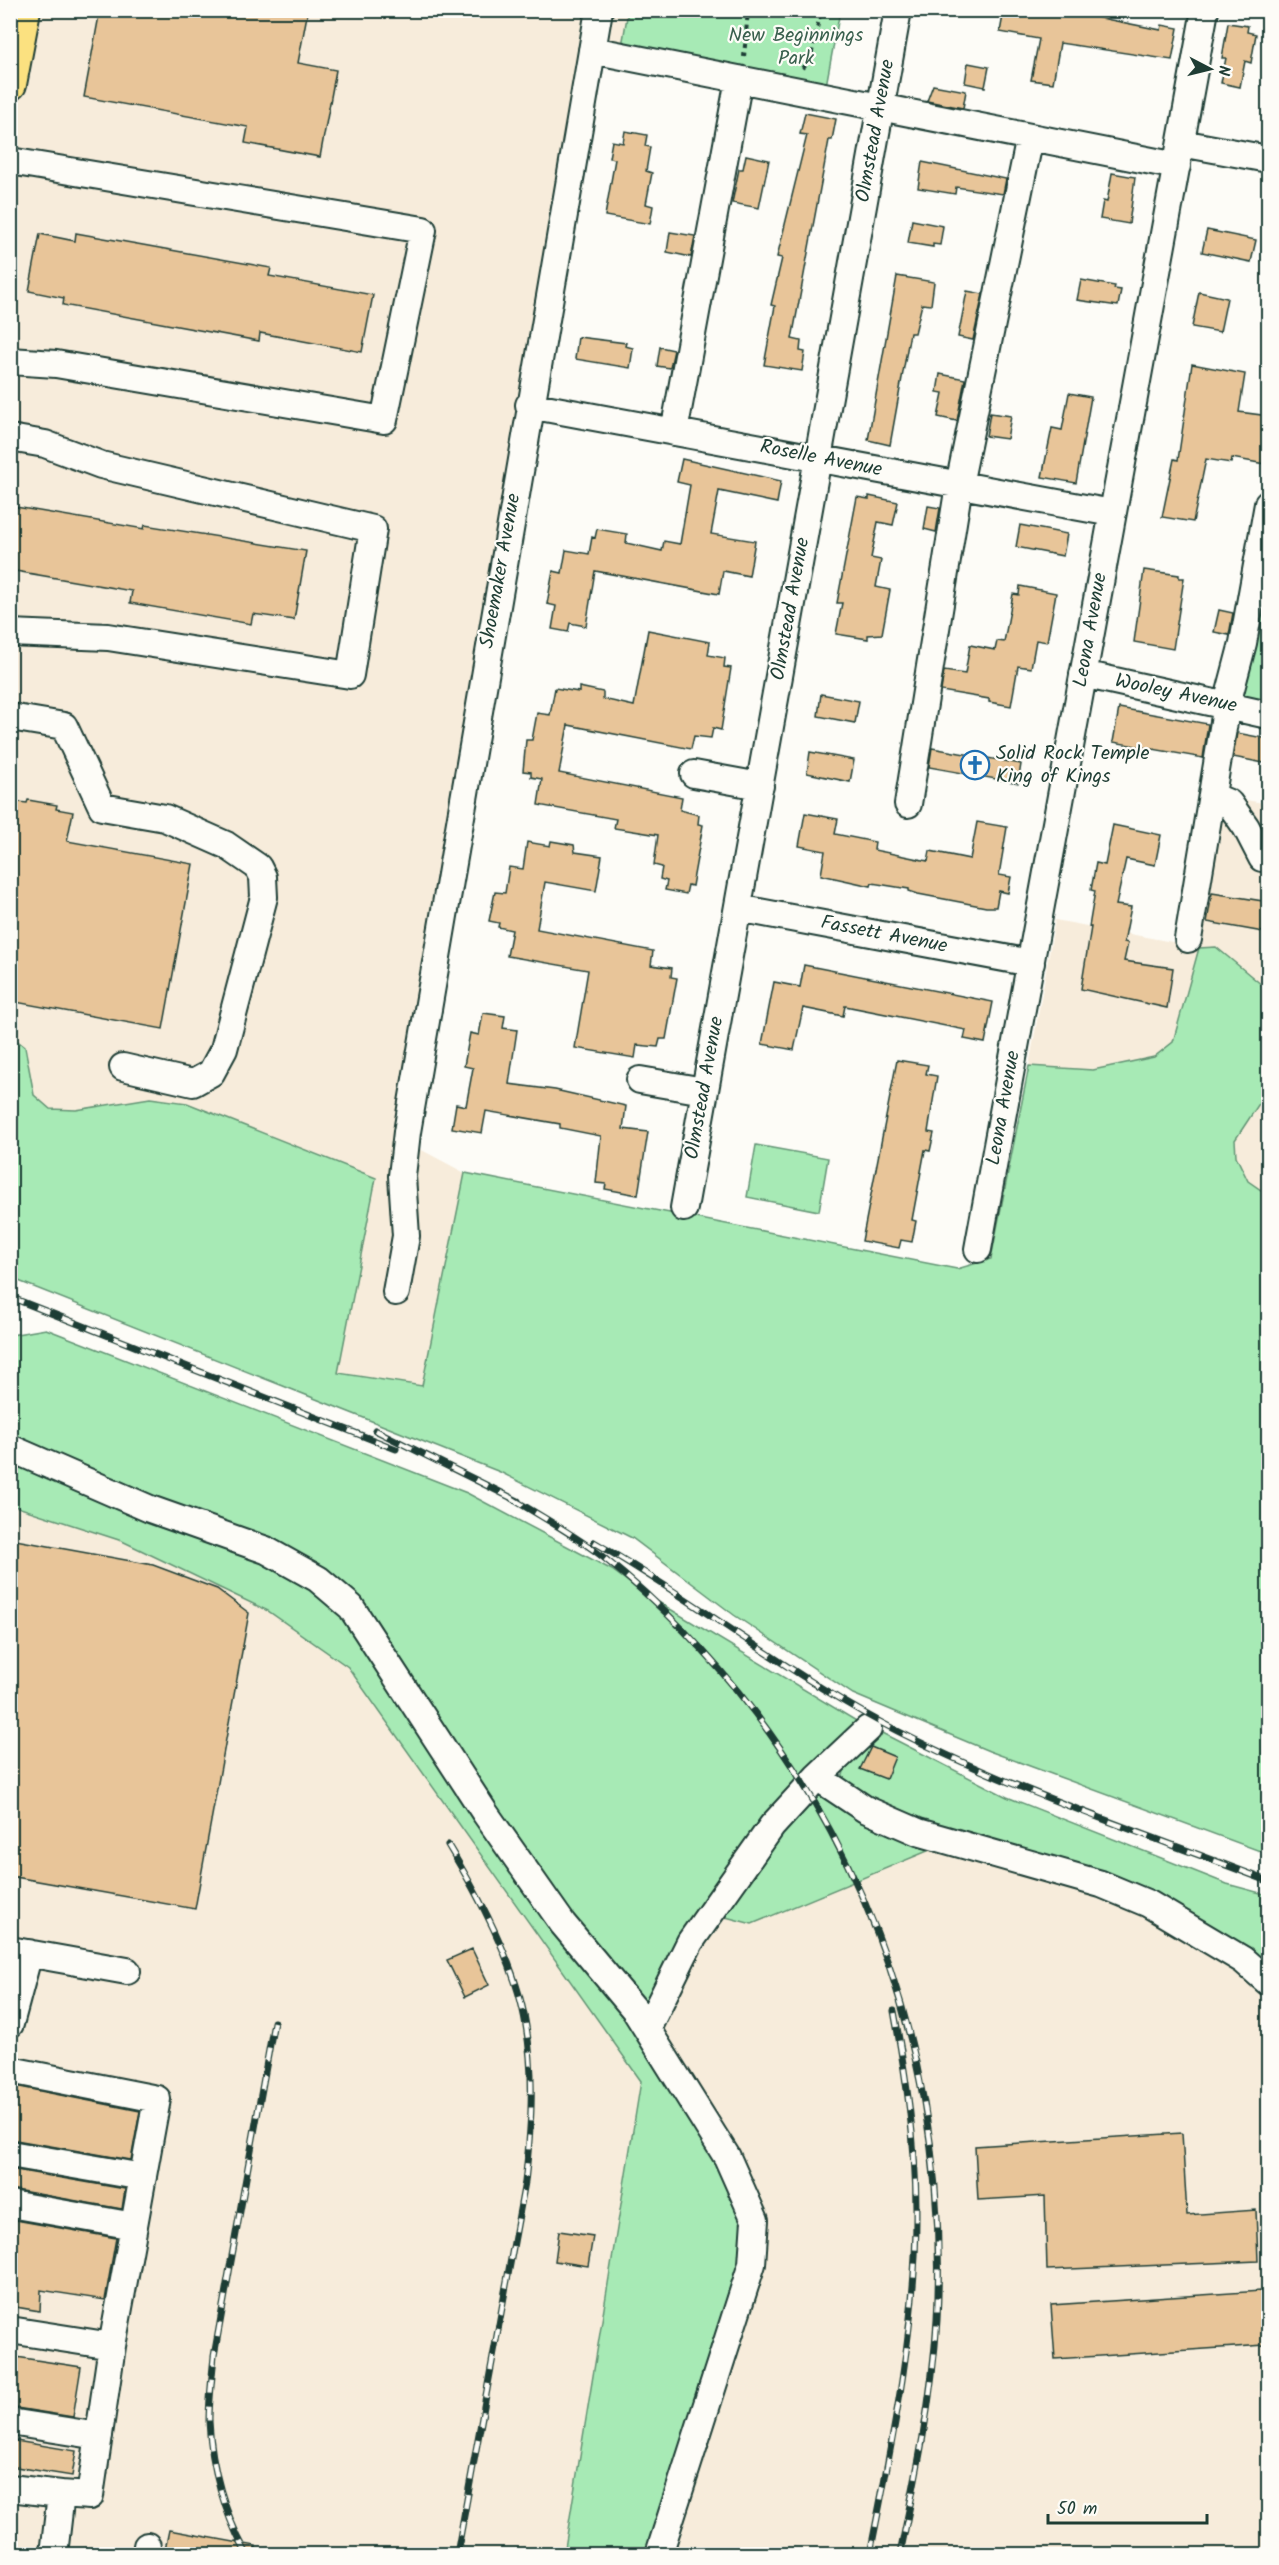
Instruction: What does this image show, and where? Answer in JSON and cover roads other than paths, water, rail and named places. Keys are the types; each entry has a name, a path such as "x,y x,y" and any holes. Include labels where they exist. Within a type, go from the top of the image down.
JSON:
{"main road":[{"path":"10,84 24,10"}],"street":[{"name":"Shoemaker Avenue","path":"396,1292 406,1236 402,1176 407,1132 529,405 599,10"},
{"name":"Olmstead Avenue","path":"684,1208 898,10"},
{"name":"Leona Avenue","path":"978,1249 1205,10"},
{"path":"592,50 1030,137 1179,154 1269,159"},
{"path":"674,432 739,79"},
{"path":"908,804 959,485 1030,137"},
{"path":"10,161 70,173 423,230 384,420 56,364 10,361"},
{"name":"Roselle Avenue","path":"529,405 1112,513"},
{"path":"10,438 45,444 101,465 373,529 350,675 108,637 10,633"},
{"path":"1188,939 1227,704 1243,644 1269,504"},
{"name":"Wooley Avenue","path":"1083,674 1269,715"},
{"path":"10,717 64,726 102,807 165,818 226,845 258,867 262,877 264,897 224,1049 211,1073 193,1083 123,1066"},
{"path":"694,774 760,786"},
{"path":"1212,796 1229,803 1246,827 1262,858"},
{"name":"Fassett Avenue","path":"738,908 1030,963"},
{"path":"640,1080 704,1091"},
{"path":"10,1448 150,1509 266,1550 318,1580 351,1607 472,1793 563,1924 647,2029 727,2157 755,2220 752,2264 659,2554"},
{"path":"647,2029 690,1942 772,1826 817,1777 868,1729"},
{"path":"817,1777 865,1809 918,1832 1092,1881 1149,1904 1243,1960 1269,1982"},
{"path":"10,2024 20,1952 127,1971"},
{"path":"10,2070 157,2099 112,2346 90,2496 10,2488"},
{"path":"10,2154 143,2177"},
{"path":"10,2204 134,2226"},
{"path":"10,2330 112,2346"},
{"path":"10,2422 99,2436"},
{"path":"54,2554 62,2494"}],"railway":[{"path":"10,1297 396,1449"},
{"path":"375,1430 518,1501"},
{"path":"511,1498 603,1557 684,1631 755,1713 814,1802 863,1898 899,1998 924,2102 937,2210 935,2350 923,2438 900,2554"},
{"path":"594,1542 809,1680 882,1723 1024,1788 1268,1881"},
{"path":"448,1845 472,1886 506,1956 526,2026 531,2084 525,2182 457,2554"},
{"path":"870,2554 902,2383 915,2252 916,2184 912,2134 894,2011"},
{"path":"247,2554 232,2524 220,2490 209,2421 214,2356 274,2022"}],"place":[{"name":"Solid Rock Temple King of Kings","path":"975,765"}],"park label":[{"name":"New Beginnings Park","path":"796,48"}]}
